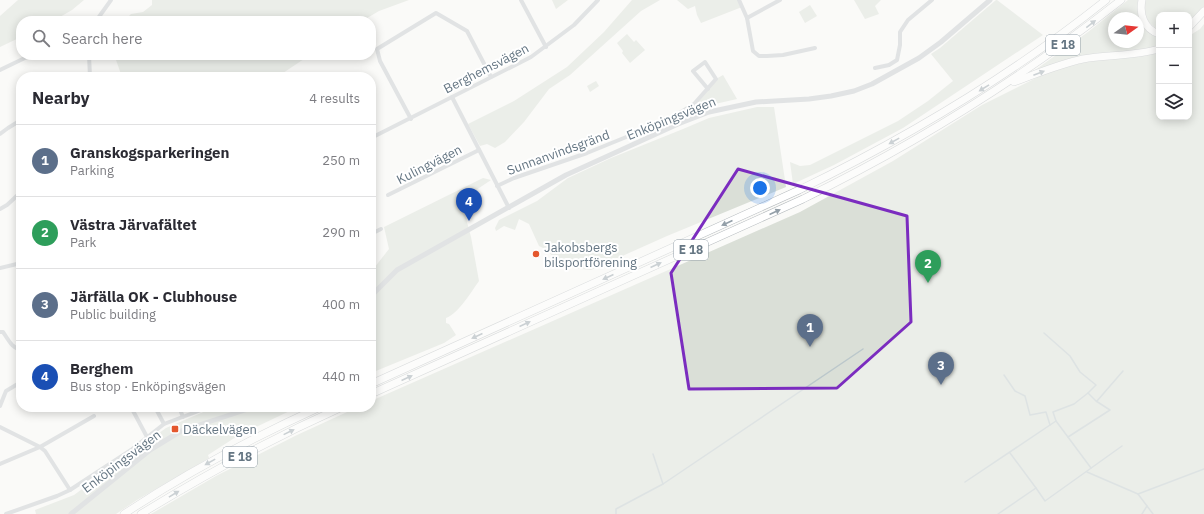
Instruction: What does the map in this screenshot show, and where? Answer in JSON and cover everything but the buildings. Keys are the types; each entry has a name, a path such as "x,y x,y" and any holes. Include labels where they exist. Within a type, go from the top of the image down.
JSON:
{"highway":[{"path":"1072,26 1098,0"},
{"name":"E 18","path":"376,382 792,194 837,172 896,140 997,79 1106,0"},
{"name":"E 18","path":"376,392 834,184 932,130 1002,87 1078,34 1121,0"},
{"path":"1142,0 1140,9 1142,19 1148,27 1156,32"},
{"path":"1192,24 1204,11"},
{"path":"1192,31 1204,18"},
{"path":"1002,87 1056,67 1082,60 1156,50"},
{"name":"E 18","path":"124,514 226,454 310,412"},
{"name":"E 18","path":"141,514 230,462 332,412"}],"street":[{"path":"99,16 110,0"},
{"path":"521,0 546,47"},
{"name":"Berghemsvägen","path":"376,136 530,58 574,25 598,0"},
{"path":"739,0 747,18 753,51 758,56 783,55 815,48"},
{"path":"747,18 780,0"},
{"path":"874,68 889,65 897,60 900,45 900,32 908,20 932,0"},
{"name":"Enköpingsvägen","path":"376,291 397,270 415,259 566,175 671,127 709,112 756,102 810,99 831,96 854,91 872,84 919,58 941,42 990,0"},
{"path":"411,119 380,61 377,49 436,13 467,31 491,77"},
{"path":"0,70 21,60"},
{"path":"89,60 90,72"},
{"name":"Sunnanvindsgränd","path":"497,186 514,178 587,153 668,120 694,104 708,89 716,79 705,62 693,71 708,89"},
{"path":"452,97 509,208"},
{"path":"0,134 16,123"},
{"name":"Kulingvägen","path":"388,195 479,150"},
{"path":"0,209 16,197"},
{"path":"376,232 381,229"},
{"path":"0,268 16,265"},
{"path":"0,332 3,332 12,346 16,348"},
{"path":"0,406 6,391 16,385"},
{"path":"134,412 147,437"},
{"path":"158,412 164,424"},
{"path":"180,412 183,417"},
{"path":"6,514 70,490 130,450 164,424 195,412"},
{"name":"Enköpingsvägen","path":"70,514 150,450 182,431 239,412"},
{"path":"0,464 40,447 94,416"},
{"path":"0,427 45,451 70,490"}],"highlighted area":[{"path":"738,169 907,216 911,322 837,388 689,389 671,273"}],"shaded area":[{"path":"18,0 84,0 62,16 16,16 16,39 0,47 0,16"},
{"path":"152,0 409,0 379,11 370,16 129,16 131,14 143,12 152,5"},
{"path":"552,0 568,0 556,9"},
{"path":"632,0 660,0 641,11 570,75 549,89 524,122 505,142 495,148 487,144 480,146 468,124 514,101 567,67 604,32"},
{"path":"677,0 739,0 742,7 701,23 695,6 688,9"},
{"path":"854,0 881,0 875,6 879,14 865,19"},
{"path":"996,0 1043,35 903,128 834,165 793,184 790,162 800,166 810,165 898,121 928,101 953,81 931,54"},
{"path":"1128,0 1138,0 1138,12 1113,12"},
{"path":"1145,0 1204,0 1204,7 1192,20 1192,12 1156,12 1156,28 1146,18"},
{"path":"810,5 817,16 805,23 799,12"},
{"path":"1108,16 1108,48 1144,48 1144,25 1156,35 1156,47 1031,73"},
{"path":"1204,24 1204,514 151,514 216,476 297,435 347,412 376,412 376,399 800,212 893,161 982,105 1042,75 1065,67 1090,61 1156,51 1156,120 1192,120 1192,34 1200,29"},
{"path":"627,34 634,42 636,40 645,50 630,63 622,53 623,51 617,43"},
{"path":"116,60 302,60 284,72 120,72"},
{"path":"723,75 737,99 715,104 684,117 682,112 694,104 716,79"},
{"path":"596,81 599,86 590,92 587,86"},
{"path":"757,107 774,107 786,187 667,236 591,270 562,267 547,250 539,246 529,224 519,219 515,230 504,226 496,231 495,228 499,220 537,201 568,178 611,158 709,118"},
{"path":"483,178 491,180 461,200 471,237 479,281 456,312 446,318 446,323 449,324 456,335 444,343 376,371 376,266 389,249 384,227"},
{"path":"203,412 287,412 239,435 208,455 209,458 116,514 36,514 35,510 74,495 166,428"}],"waterway":[{"path":"1044,333 1070,356 1080,372 1096,385 1088,393 1096,401 1110,410 1068,437"},
{"path":"663,484 863,349"},
{"path":"1097,401 1123,371"},
{"path":"1004,375 1015,391 1025,396 1030,415 1046,412 1050,425"},
{"path":"965,482 1056,421 1053,412 1074,404 1088,393"},
{"path":"1056,421 1091,468"},
{"path":"998,514 1036,488 1045,501 1122,446"},
{"path":"1010,453 1036,488"},
{"path":"616,514 616,509 663,484 653,454"},
{"path":"1138,494 1204,469"},
{"path":"1087,472 1138,494 1153,514"},
{"path":"1142,514 1147,506"}],"place":[{"name":"Berghem","path":"469,221"},
{"name":"Jakobsbergs bilsportförening","path":"536,254"},
{"name":"Västra Järvafältet","path":"928,283"},
{"name":"Granskogsparkeringen","path":"810,347"},
{"name":"Järfälla OK - Clubhouse","path":"941,385"},
{"name":"Däckelvägen","path":"175,429"}]}
